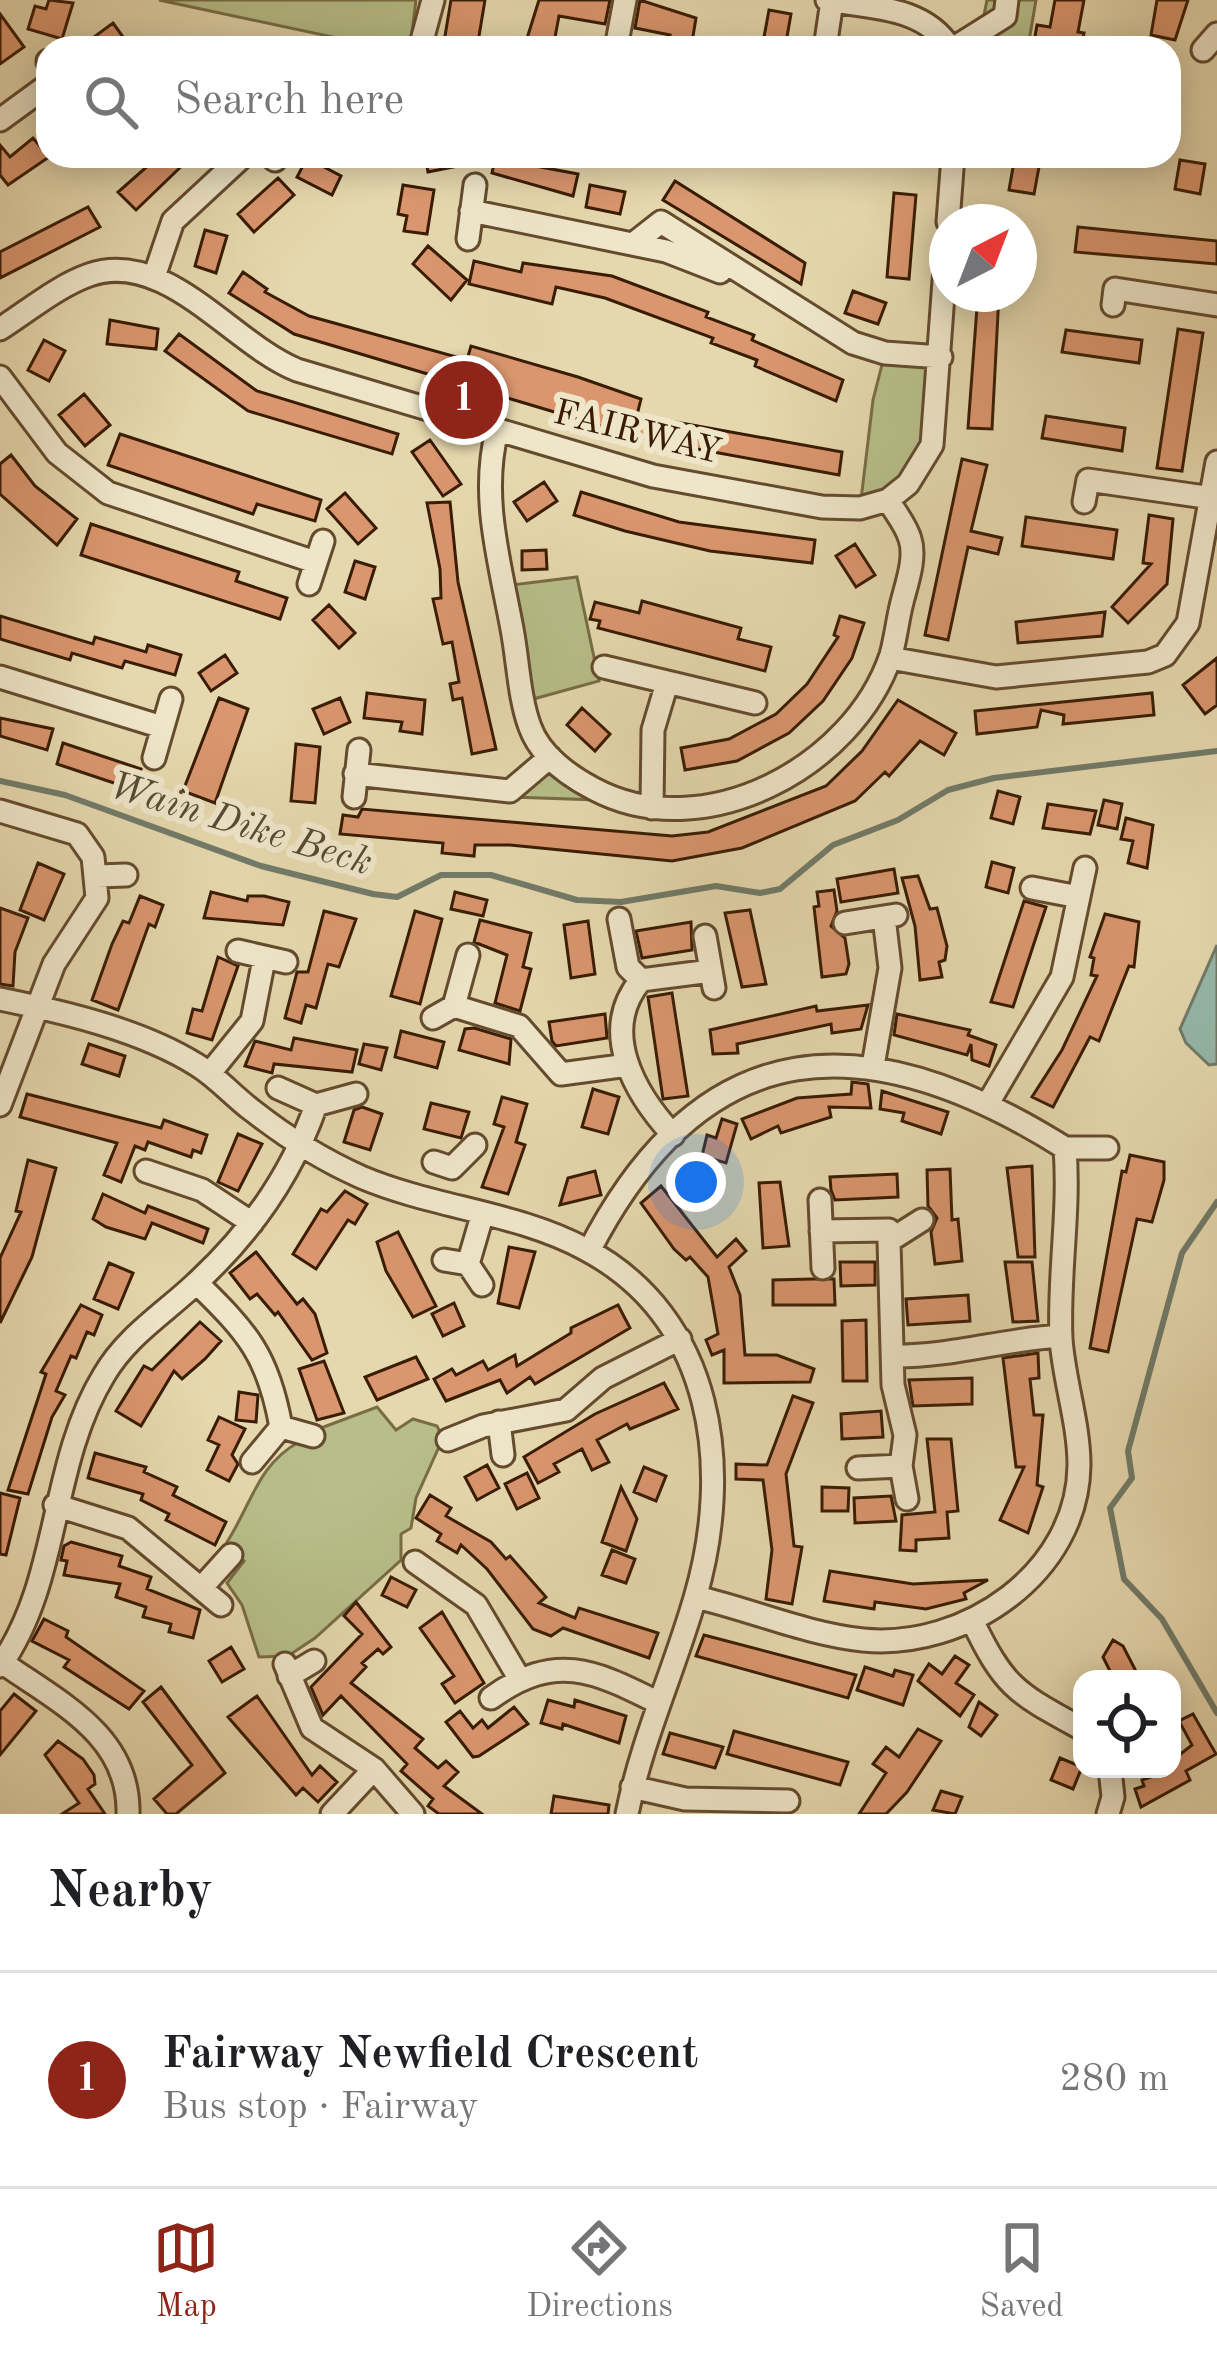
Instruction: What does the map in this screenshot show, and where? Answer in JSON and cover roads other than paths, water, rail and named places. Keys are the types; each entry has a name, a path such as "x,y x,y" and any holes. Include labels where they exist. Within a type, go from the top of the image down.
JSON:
{"street":[{"path":"423,36 433,0"},
{"path":"618,36 625,0"},
{"path":"826,36 829,0 915,17 941,36"},
{"path":"972,36 1004,16 1007,0"},
{"path":"0,121 36,94"},
{"path":"0,328 95,273 154,277 173,221 230,168"},
{"path":"949,204 951,168"},
{"path":"468,238 476,185"},
{"path":"471,211 633,244 661,222 853,343 885,353 941,357"},
{"name":"FAIRWAY","path":"154,277 274,361 496,431 653,476 779,500 843,509 888,500"},
{"path":"1113,305 1115,289 1217,305"},
{"path":"496,431 489,478 493,526 530,729 574,779 606,796 652,808 694,809 739,801 793,772 836,738 890,658 913,551 888,500 924,465 932,445 943,312"},
{"path":"0,377 57,453 108,493 316,562"},
{"path":"890,658 996,677 1148,662 1165,655 1188,623 1217,462"},
{"path":"1084,502 1088,480 1212,498"},
{"path":"604,667 755,704"},
{"path":"0,677 163,728"},
{"path":"652,808 653,730 667,682"},
{"path":"154,758 171,699"},
{"path":"359,750 354,786 510,791 550,757"},
{"path":"0,811 77,834 97,876 92,911 54,964 0,1105"},
{"path":"987,1105 1062,977 1085,868"},
{"path":"97,876 126,875"},
{"path":"1032,888 1079,897"},
{"path":"845,923 890,916 890,968 873,1066"},
{"path":"619,919 628,967 641,980 712,980 705,936"},
{"path":"210,1073 252,1021 275,960 238,951"},
{"path":"468,955 444,1012 519,1026 561,1073 628,1064"},
{"path":"641,980 629,995 622,1018 628,1064 636,1094 673,1135"},
{"path":"0,999 164,1049 210,1073 302,1146 359,1176 482,1216 541,1229 589,1251 641,1290 680,1339 700,1381 712,1426 713,1495 696,1598 657,1702 627,1814"},
{"path":"589,1251 634,1179 710,1102 754,1079 798,1067 873,1066 951,1088 1065,1148 1107,1148"},
{"path":"278,1088 316,1105 356,1094"},
{"path":"128,1814 130,1764 83,1720 1,1664 39,1590 55,1505 101,1378 121,1349 197,1283 252,1223 302,1146 316,1105"},
{"path":"442,1204 443,1165 475,1144"},
{"path":"696,1598 866,1640 906,1639 972,1620 1017,1593 1048,1559 1075,1496 1079,1463 1061,1336 1070,1215 1065,1148"},
{"path":"146,1171 169,1190 231,1205 252,1223"},
{"path":"820,1200 823,1268"},
{"path":"468,1264 482,1216"},
{"path":"889,1241 922,1220"},
{"path":"821,1231 889,1230 892,1385 905,1435 902,1466 907,1499"},
{"path":"444,1260 468,1264 482,1285"},
{"path":"197,1283 265,1358 281,1427"},
{"path":"893,1357 943,1355 989,1342 1061,1336"},
{"path":"448,1440 499,1422 566,1410 603,1378 680,1339"},
{"path":"499,1422 503,1456"},
{"path":"281,1427 313,1436"},
{"path":"252,1462 281,1427"},
{"path":"858,1468 902,1466"},
{"path":"55,1505 128,1528 221,1605"},
{"path":"203,1586 230,1555"},
{"path":"415,1562 445,1588 476,1605 519,1678"},
{"path":"428,1606 445,1588"},
{"path":"972,1620 1005,1681 1048,1714 1073,1726"},
{"path":"314,1661 287,1670 311,1728 374,1769 413,1814"},
{"path":"491,1697 519,1678 576,1669 657,1702"},
{"path":"332,1814 374,1769"},
{"path":"1108,1814 1111,1778"},
{"path":"632,1787 685,1799 742,1797 755,1809 788,1801"}],"waterway":[{"name":"Wain Dike Beck","path":"0,781 65,795 261,866 373,894 397,897 441,875 491,875 577,900 621,902 716,886 760,893 780,889 833,845 898,820 948,790 994,778 1217,751"},
{"path":"1217,1202 1182,1253 1128,1451 1132,1478 1110,1508 1124,1579 1162,1619 1217,1713"}],"place":[{"name":"Fairway Newfield Crescent","path":"464,400"}]}
